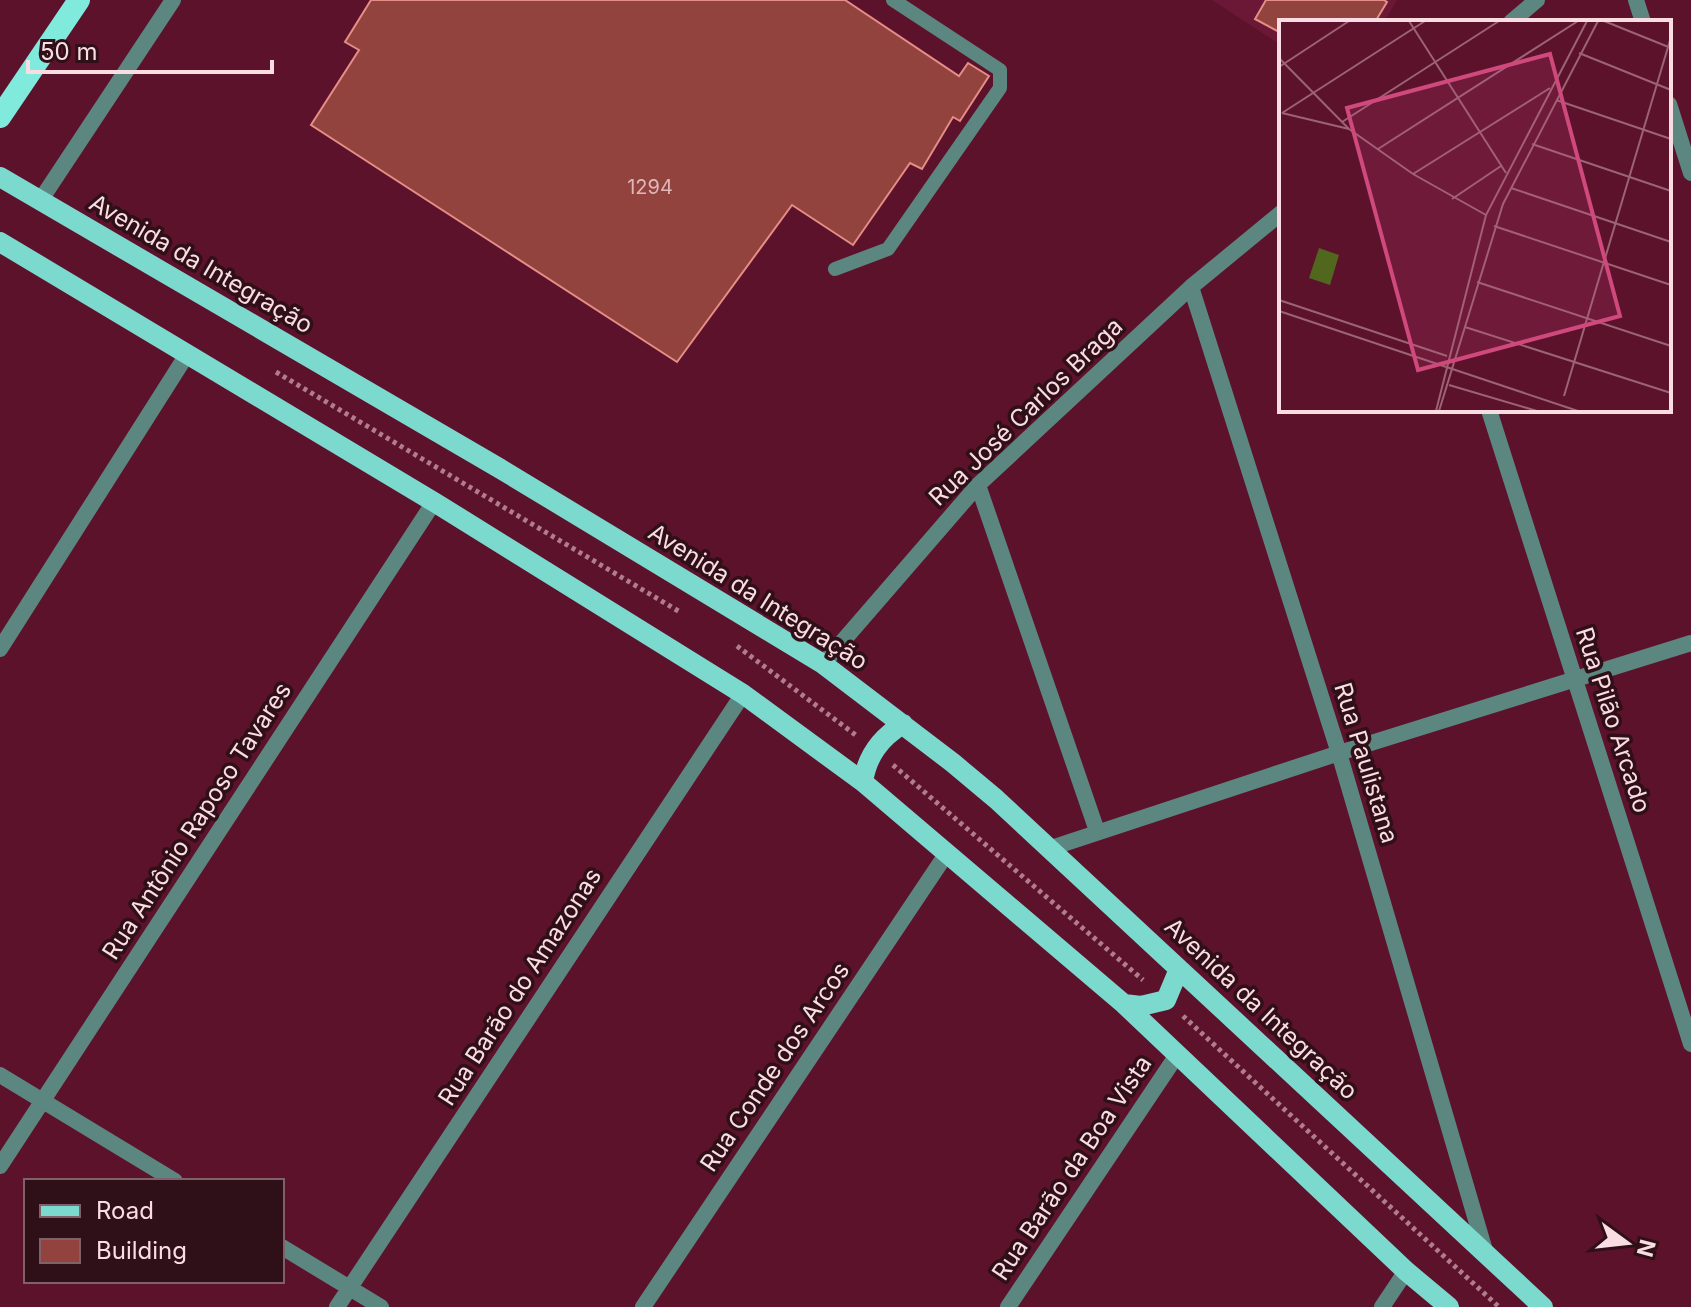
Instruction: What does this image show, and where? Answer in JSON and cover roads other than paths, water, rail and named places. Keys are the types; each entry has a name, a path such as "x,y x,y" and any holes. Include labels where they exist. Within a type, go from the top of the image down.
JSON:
{"highway":[{"path":"0,117 79,0"}],"main road":[{"name":"Avenida da Integração","path":"0,177 499,468 823,664 975,781 1543,1307"},
{"path":"0,242 434,502 743,694 863,782 1124,1004 1406,1271 1449,1307"},
{"path":"863,782 874,749 890,732 903,724"},
{"path":"1124,1004 1141,1006 1166,1000 1179,969"}],"street":[{"path":"40,201 173,0"},
{"path":"1513,20 1537,0"},
{"path":"1636,0 1642,20"},
{"path":"1671,110 1691,173"},
{"name":"Rua José Carlos Braga","path":"823,664 978,485 1191,287 1279,215"},
{"name":"Rua Paulistana","path":"1191,287 1339,753 1486,1255"},
{"path":"0,649 186,356"},
{"name":"Rua Pilão Arcado","path":"1490,412 1691,1044"},
{"path":"978,485 1097,831"},
{"name":"Rua Antônio Raposo Tavares","path":"0,1166 434,502"},
{"path":"1048,849 1339,753 1691,643"},
{"name":"Rua Barão do Amazonas","path":"337,1307 743,694"},
{"name":"Rua Conde dos Arcos","path":"643,1307 947,853"},
{"name":"Rua Barão da Boa Vista","path":"1008,1307 1177,1055"},
{"path":"0,1075 172,1179"},
{"path":"284,1248 381,1307"},
{"path":"1382,1307 1406,1271"}],"lane":[{"path":"835,269 888,249 1000,88 1000,70 893,0"}]}
